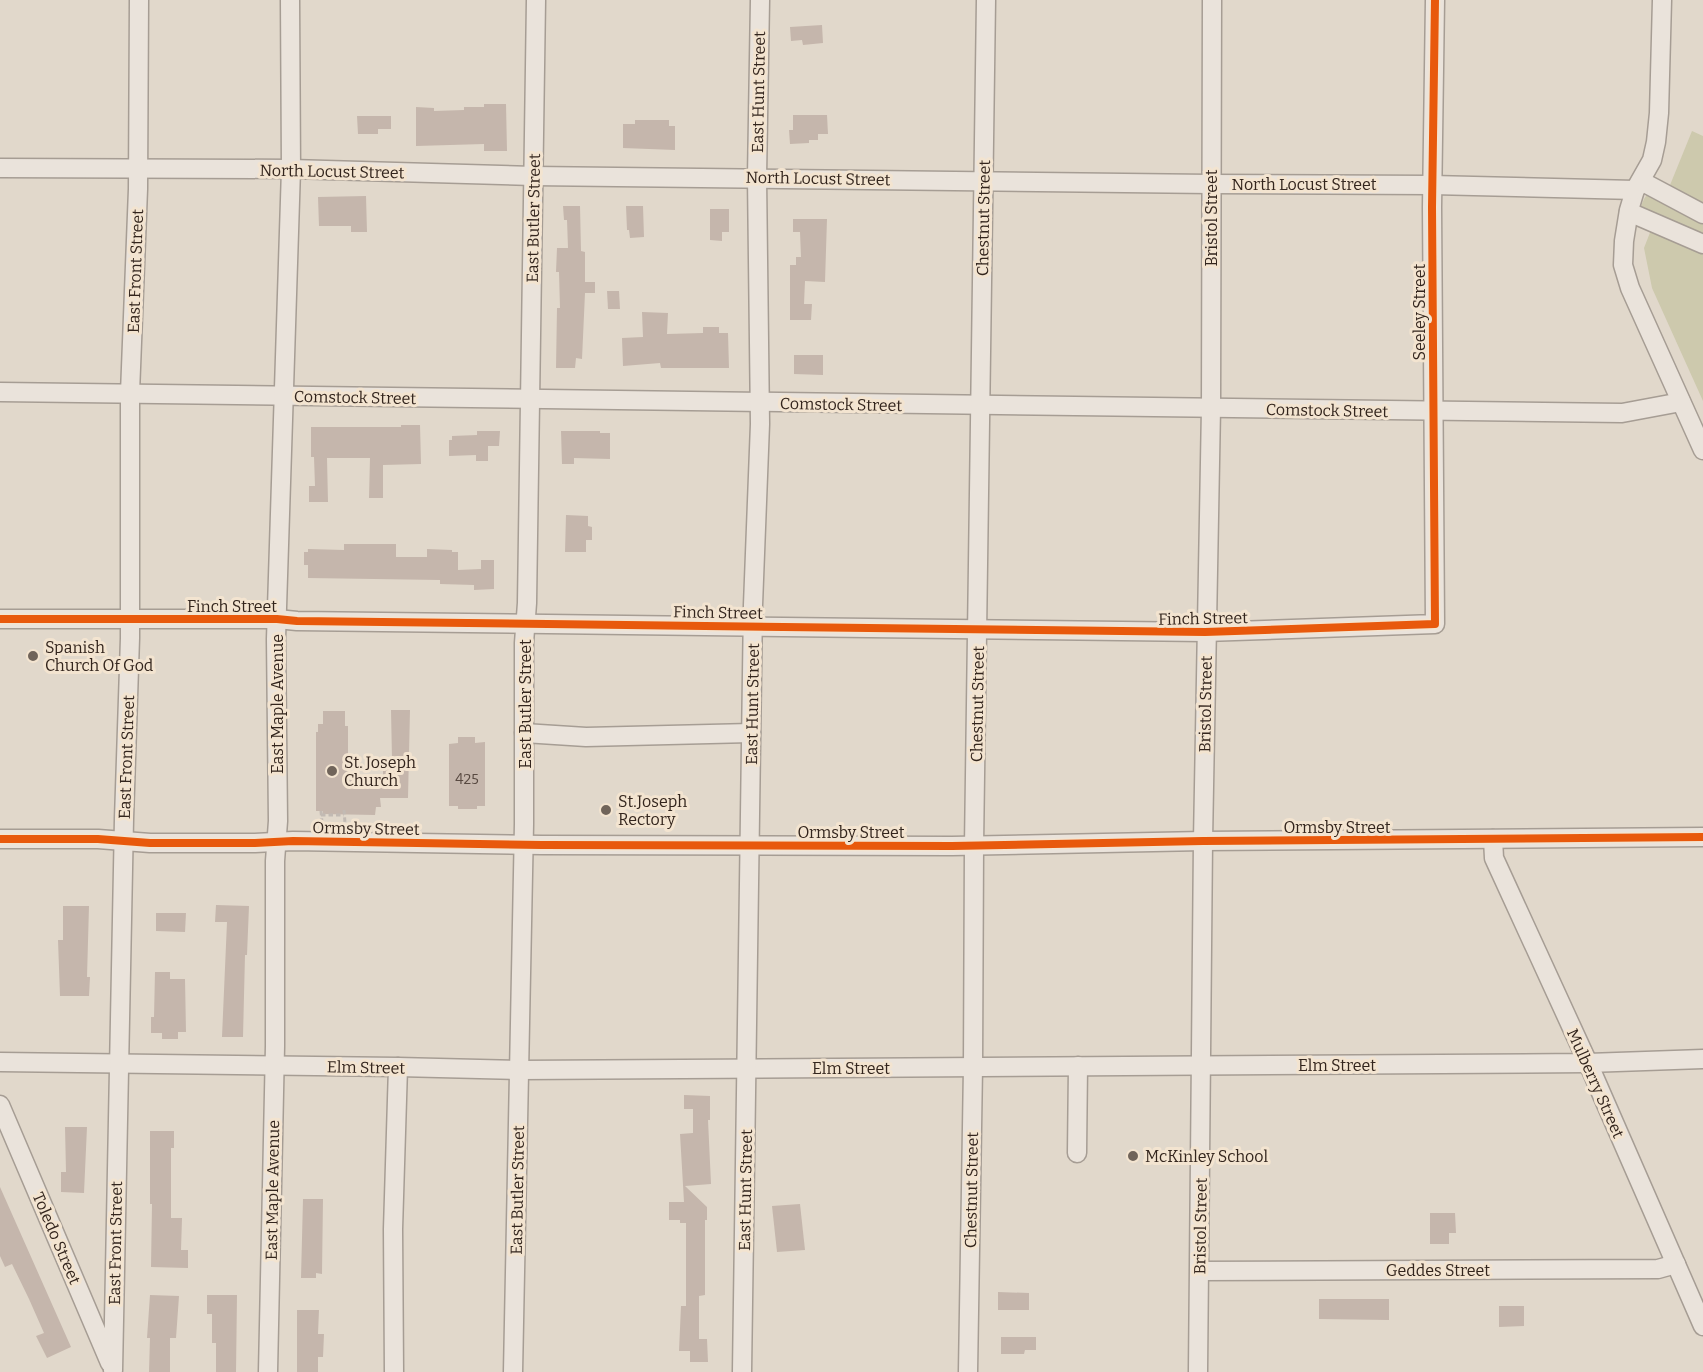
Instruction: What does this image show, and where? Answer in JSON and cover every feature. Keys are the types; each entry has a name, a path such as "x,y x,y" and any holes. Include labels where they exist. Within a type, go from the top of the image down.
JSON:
{"street":[{"name":"East Front Street","path":"112,1372 130,620 130,393 138,169 139,0"},
{"name":"East Maple Avenue","path":"268,1372 278,821 276,639 291,169 290,0"},
{"name":"East Butler Street","path":"513,1372 520,1070 536,0"},
{"name":"East Hunt Street","path":"742,1372 751,733 760,403 757,177 760,0"},
{"name":"Chestnut Street","path":"968,1372 986,0"},
{"name":"Bristol Street","path":"1198,1372 1205,632 1210,408 1212,0"},
{"name":"Seeley Street","path":"1435,0 1432,184 1435,624"},
{"path":"1662,0 1659,113 1652,160 1638,185 1629,212 1623,265 1630,288 1703,450"},
{"name":"North Locust Street","path":"0,168 291,169 533,176 1211,184 1638,185"},
{"path":"1638,185 1703,214"},
{"path":"1629,212 1703,244"},
{"name":"Comstock Street","path":"0,392 1622,413 1681,402"},
{"name":"Finch Street","path":"0,619 277,619 309,622 1205,632 1435,624"},
{"path":"524,733 586,737 751,733"},
{"name":"Ormsby Street","path":"0,839 123,840 150,843 974,846 1203,841 1703,837"},
{"name":"Mulberry Street","path":"1493,839 1494,858 1588,1063 1703,1326"},
{"name":"Elm Street","path":"0,1062 520,1070 747,1070 1588,1063 1703,1059"},
{"path":"1077,1153 1078,1066"},
{"path":"394,1372 393,1229 398,1067"},
{"name":"Toledo Street","path":"0,1106 112,1372"},
{"name":"Geddes Street","path":"1200,1271 1658,1269 1676,1264"}],"path":[{"path":"322,823 321,813 332,815 344,813 345,823"}],"shaded area":[{"path":"1692,131 1703,136 1703,401 1652,288 1644,248 1651,230 1633,225 1644,199 1657,179 1668,190"}],"building":[{"path":"822,25 823,43 803,45 802,40 791,41 790,27"},
{"path":"484,104 506,104 507,151 484,151 484,144 416,146 416,107 434,108 434,111 464,110 464,107 484,107"},
{"path":"793,115 827,115 828,134 818,134 818,140 809,140 809,143 790,144 789,130 793,130"},
{"path":"357,116 391,116 391,129 378,129 378,134 358,134"},
{"path":"635,120 669,120 669,126 675,126 675,150 623,148 623,124 635,124"},
{"path":"366,196 367,232 351,232 351,226 319,226 318,197"},
{"path":"563,206 580,206 581,251 585,252 585,282 595,282 595,293 585,293 582,359 576,358 575,368 556,368 557,308 560,308 559,272 556,272 557,248 568,248 567,220 564,220"},
{"path":"626,206 643,206 644,237 630,238 629,230 627,230"},
{"path":"710,209 729,209 729,232 722,232 722,241 710,240"},
{"path":"793,219 827,219 825,282 805,281 804,304 812,304 811,320 790,320 790,265 796,265 796,257 801,257 800,232 793,232"},
{"path":"607,291 619,291 620,309 608,309"},
{"path":"642,312 668,313 667,334 703,333 703,327 719,327 719,333 728,333 729,368 661,368 660,363 623,366 622,338 643,337"},
{"path":"794,355 823,355 823,375 794,374"},
{"path":"401,425 420,425 421,464 383,465 383,498 369,498 370,458 327,458 328,502 309,502 309,486 315,486 314,457 311,457 311,427 401,427"},
{"path":"477,431 500,431 499,446 488,446 488,461 476,461 476,455 449,456 449,440 452,440 452,436 477,435"},
{"path":"561,431 610,433 610,459 574,458 574,464 562,464"},
{"path":"566,515 588,516 588,526 592,527 592,540 586,540 586,552 565,552"},
{"path":"344,544 396,544 396,557 427,557 427,549 452,550 452,552 458,552 458,570 481,569 481,560 494,560 494,589 474,590 474,585 440,584 440,580 308,578 308,565 304,565 304,552 308,552 308,549 344,550"},
{"path":"391,710 410,710 408,798 380,798 381,807 376,807 375,815 323,814 323,811 316,811 316,732 318,732 318,724 323,724 323,711 345,711 345,726 348,726 348,780 383,778 383,770 392,759"},
{"path":"458,737 475,737 475,743 485,742 485,806 477,806 477,809 458,809 458,806 449,806 449,744 458,743"},
{"path":"216,905 249,906 243,1037 222,1037 227,922 215,922"},
{"path":"63,906 89,906 87,977 90,977 89,996 60,996 58,940 63,940"},
{"path":"156,913 186,913 185,932 156,931"},
{"path":"155,972 170,972 170,979 185,979 186,1032 178,1032 178,1039 162,1039 162,1033 151,1033 151,1017 154,1017"},
{"path":"684,1095 710,1096 710,1120 708,1120 711,1184 685,1186 707,1207 705,1295 699,1296 699,1339 707,1339 708,1362 690,1362 690,1351 679,1351 681,1306 686,1306 686,1223 680,1223 680,1220 669,1220 669,1202 684,1202 680,1134 693,1133 693,1109 684,1109"},
{"path":"65,1127 87,1127 84,1193 61,1192 61,1172 66,1172"},
{"path":"150,1131 174,1131 174,1148 171,1148 171,1218 182,1218 181,1250 188,1250 188,1268 151,1267"},
{"path":"0,1187 71,1347 47,1358 36,1336 44,1333 29,1299 12,1264 5,1267 0,1256"},
{"path":"303,1199 323,1199 322,1274 316,1273 316,1278 301,1278"},
{"path":"800,1204 805,1250 777,1252 772,1206"},
{"path":"1430,1213 1455,1213 1456,1233 1449,1233 1449,1244 1430,1244"},
{"path":"998,1292 1029,1293 1029,1310 998,1310"},
{"path":"150,1295 179,1296 176,1338 170,1338 170,1372 149,1372 150,1338 147,1338"},
{"path":"207,1295 237,1295 236,1372 216,1372 216,1343 212,1343 212,1314 207,1314"},
{"path":"1319,1299 1389,1299 1389,1320 1319,1319"},
{"path":"1499,1306 1524,1306 1524,1326 1499,1327"},
{"path":"297,1310 319,1310 318,1334 324,1334 323,1357 318,1357 318,1372 297,1372"},
{"path":"1001,1337 1036,1337 1036,1350 1025,1350 1024,1354 1001,1354"}],"cycle path":[{"path":"0,619 277,619 1205,632 1435,624 1432,207 1435,0"},
{"path":"0,839 98,839 150,843 293,841 542,845 952,846 1203,841 1703,837"}],"place":[{"name":"Spanish Church Of God","path":"33,656"},
{"name":"St. Joseph Church","path":"332,771"},
{"name":"St.Joseph Rectory","path":"606,810"},
{"name":"McKinley School","path":"1133,1156"}]}
